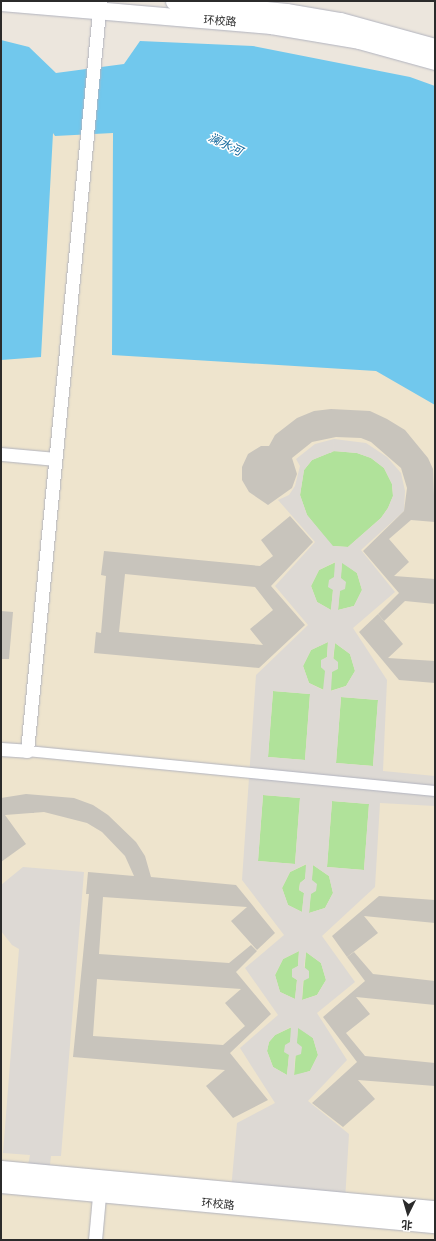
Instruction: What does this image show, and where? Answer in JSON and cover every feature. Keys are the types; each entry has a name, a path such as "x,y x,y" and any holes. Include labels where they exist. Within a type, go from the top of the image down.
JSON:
{"street":[{"name":"环校路","path":"174,1 286,12 340,21 435,47"},
{"name":"环校路","path":"1,2 99,6 317,31 359,40 435,61"},
{"path":"28,751 99,6"},
{"path":"1,454 55,459"},
{"path":"1,749 435,791"},
{"name":"环校路","path":"1,1169 100,1185 435,1224"},
{"name":"环校路","path":"1,1184 100,1185 435,1209"},
{"path":"95,1240 100,1185"}],"shaded area":[{"path":"20,106 435,182 435,1240 1,1240 1,246"},
{"path":"334,439 366,443 387,457 401,473 405,491 404,511 361,550 395,592 353,628 387,680 383,771 435,776 435,806 380,803 375,887 322,936 355,982 317,1013 347,1060 308,1101 349,1134 345,1201 231,1190 237,1123 275,1103 240,1048 278,1015 245,968 284,935 242,880 256,675 308,625 275,586 315,542 278,500 289,495 295,486 300,466 296,459 315,444","holes":["334,451 357,453 371,458 384,468 392,484 393,496 388,508 381,518 348,547 333,546 307,515 300,495 304,470 312,460","335,562 334,577 329,580 328,587 333,590 331,610 317,602 311,586 319,570","342,563 357,573 362,590 354,606 338,610 340,591 345,589 346,582 341,578","328,642 327,657 321,660 321,667 325,671 323,690 309,683 303,666 311,650","335,643 350,654 355,671 346,686 331,691 332,672 338,669 338,662 333,658","273,691 310,694 305,760 268,757","341,697 378,700 373,766 336,763","263,795 300,798 295,864 258,861","332,801 369,804 364,870 327,867","306,864 305,879 300,883 299,890 304,893 302,912 288,905 282,888 290,872","313,865 329,876 333,893 325,908 309,913 311,894 316,891 317,884 312,880","299,951 298,966 292,969 292,977 297,980 295,999 280,992 275,975 283,959","306,952 321,963 326,980 317,995 302,1000 303,981 309,978 309,971 304,967","291,1027 290,1042 285,1045 284,1052 289,1055 287,1075 273,1067 267,1051 269,1042 275,1035","298,1028 313,1038 318,1055 310,1071 294,1075 295,1056 301,1054 302,1047 297,1043"]},
{"path":"23,867 84,872 61,1156 51,1156 49,1173 27,1171 30,1155 3,1153 19,949 12,945 1,931 1,885"}],"green space":[{"path":"334,451 357,453 371,458 384,468 392,484 393,496 388,508 381,518 348,547 332,546 307,515 300,495 304,470 312,460"},
{"path":"336,562 331,610 317,602 311,586 319,570"},
{"path":"342,562 357,573 362,590 354,606 338,610"},
{"path":"328,642 327,657 321,661 321,667 326,671 324,690 309,683 303,666 311,650"},
{"path":"335,643 350,654 355,671 346,686 330,691"},
{"path":"273,691 310,694 305,760 268,757"},
{"path":"341,697 378,700 373,766 336,763"},
{"path":"263,795 300,798 295,864 258,861"},
{"path":"332,801 369,804 364,870 327,867"},
{"path":"307,864 305,879 300,883 299,890 304,893 302,912 288,905 282,888 290,872"},
{"path":"313,865 329,876 333,893 325,908 309,913"},
{"path":"299,951 298,966 292,970 292,976 297,980 295,999 280,992 275,975 283,959"},
{"path":"306,952 321,963 326,980 317,995 302,1000"},
{"path":"292,1027 287,1075 273,1067 267,1051 269,1042 275,1035"},
{"path":"298,1027 313,1038 318,1055 310,1071 294,1076"}],"water":[{"name":"澜水河","path":"1,40 29,47 56,73 124,64 140,41 253,46 410,77 435,86 435,405 376,371 112,355 113,133 55,136 53,133 41,357 1,360"}],"building":[{"path":"331,409 370,411 387,419 405,430 428,458 433,469 435,522 411,520 389,539 409,562 394,576 435,579 435,604 405,601 384,621 378,614 399,593 363,551 404,511 407,488 401,468 371,442 361,438 336,437 312,442 292,458 297,474 292,488 268,505 249,492 242,480 242,467 248,454 261,446 269,446 275,435 297,418 314,411"},
{"path":"290,516 313,542 271,586 305,625 259,668 94,653 96,632 101,633 106,576 101,575 104,551 260,566 273,556 261,540","holes":["125,574 255,587 273,610 250,629 263,645 119,632"]},
{"path":"1,611 13,612 9,659 1,659"},
{"path":"378,614 403,644 388,658 435,661 435,683 399,680 359,632"},
{"path":"26,794 74,798 93,805 108,815 136,842 145,856 151,877 236,885 275,933 257,950 231,921 247,907 103,897 99,954 229,963 251,945 257,951 236,972 271,1014 230,1053 268,1100 233,1118 206,1086 225,1070 73,1057 89,894 86,894 88,872 134,876 125,856 102,832 87,823 44,812 5,815 26,844 1,862 1,798","holes":["97,979 241,989 225,1003 245,1026 223,1045 93,1036"]},
{"path":"379,896 435,900 435,923 364,916 378,933 347,957 332,936"},
{"path":"354,952 373,974 435,981 435,1005 356,997 370,1014 346,1033 365,1056 435,1063 435,1086 358,1080 375,1099 343,1127 312,1103 357,1062 323,1017 365,981 347,957"}]}
